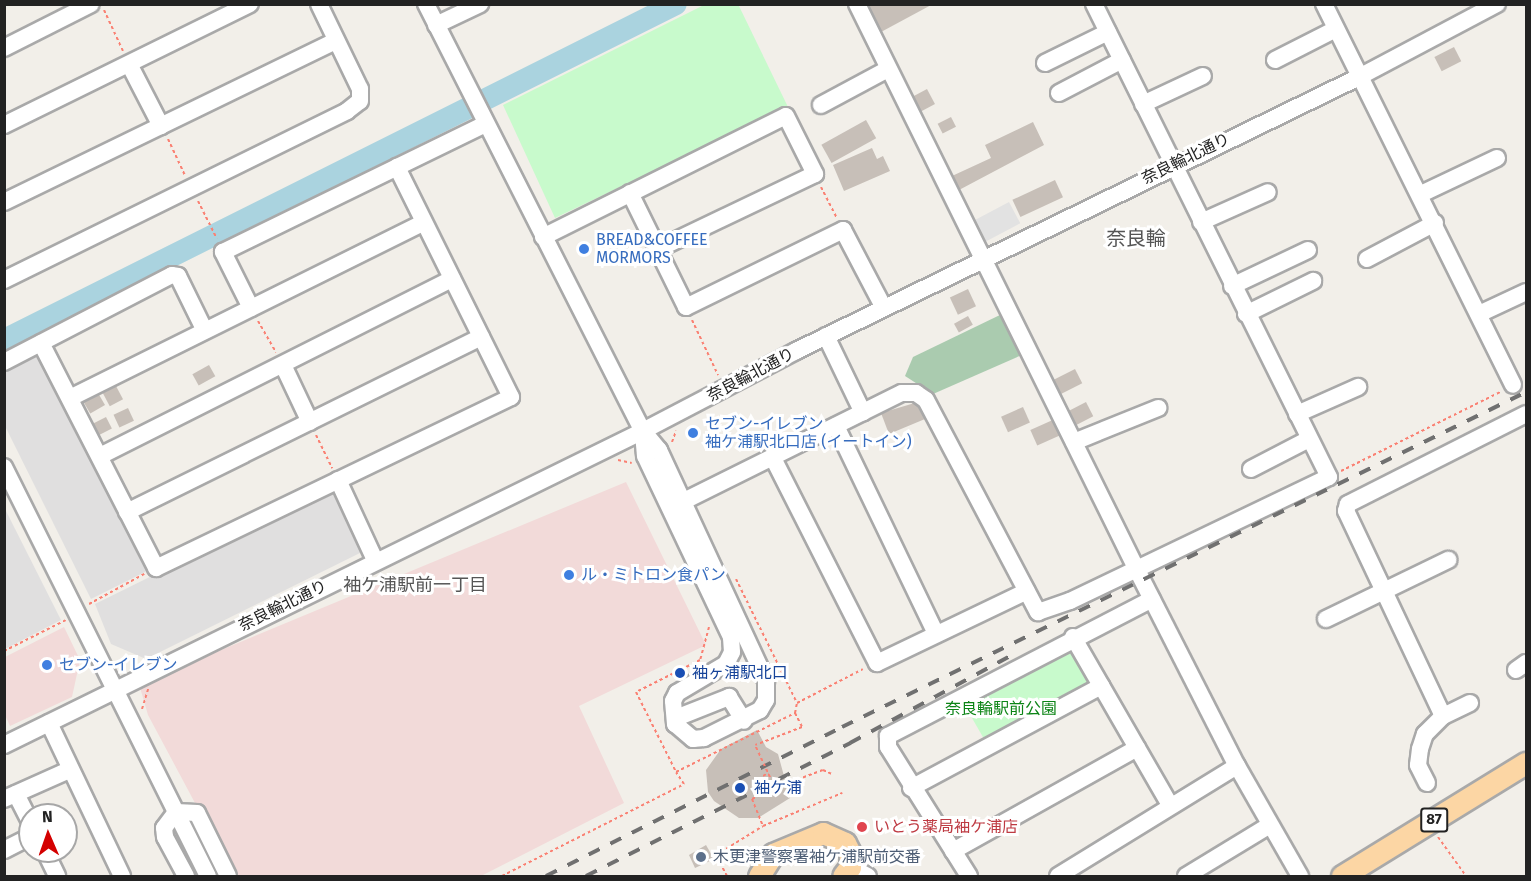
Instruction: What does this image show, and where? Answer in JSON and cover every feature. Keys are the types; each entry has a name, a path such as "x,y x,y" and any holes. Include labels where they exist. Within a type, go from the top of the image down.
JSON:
{"main road":[{"name":"87","path":"1342,876 1527,763"},
{"path":"759,876 773,854 815,834 836,836 845,843 854,873"}],"street":[{"path":"4,48 91,4"},
{"path":"4,125 250,4"},
{"path":"426,4 643,431 659,450 761,667 766,681 766,700 760,710 744,721 693,739 675,724 671,714 677,693 726,664 732,652 731,637 645,456 643,431"},
{"path":"436,25 480,4"},
{"path":"857,4 986,259 1137,570 1237,765 1300,876"},
{"path":"684,501 902,393 916,393 927,400 1038,612 1137,570 1329,477 1232,286 1094,4"},
{"path":"1324,4 1359,77 1421,194 1513,385"},
{"name":"奈良輪北通り","path":"4,745 375,560 643,431 826,336 1359,77 1497,4"},
{"path":"5,279 347,111 360,101 360,89 319,5"},
{"path":"1275,60 1336,29"},
{"path":"1045,63 1108,32"},
{"path":"4,202 336,41"},
{"path":"1059,93 1122,60"},
{"path":"129,64 161,126"},
{"path":"821,105 888,69"},
{"path":"1143,104 1203,76"},
{"path":"543,237 786,116 815,174 658,249"},
{"path":"251,308 223,252 486,124"},
{"path":"1421,194 1497,158"},
{"path":"41,343 156,568 511,397 397,168"},
{"path":"1202,222 1268,192"},
{"path":"630,194 686,307 843,231 884,308"},
{"path":"70,398 204,329 424,222"},
{"path":"1367,259 1435,223"},
{"path":"1232,286 1308,250"},
{"path":"4,362 172,275 178,276 204,329"},
{"path":"100,456 453,279"},
{"path":"1246,314 1313,280"},
{"path":"1479,315 1527,292"},
{"path":"826,336 863,413"},
{"path":"128,512 482,338"},
{"path":"283,365 310,422"},
{"path":"1297,414 1358,387"},
{"path":"1074,442 1158,408"},
{"path":"1443,716 1346,511 1348,504 1527,414"},
{"path":"836,426 936,634"},
{"path":"1251,469 1309,439"},
{"path":"773,458 877,663 1027,591"},
{"path":"6,474 208,876"},
{"path":"338,480 375,560"},
{"path":"1326,619 1448,560"},
{"path":"969,876 911,788 888,747 888,736 1073,637 1152,599"},
{"path":"1073,637 1170,805"},
{"path":"726,664 761,667"},
{"path":"911,788 1101,686"},
{"path":"675,724 681,716 729,697 744,721"},
{"path":"1427,783 1418,765 1425,734 1443,716 1470,703"},
{"path":"49,723 69,770 122,876"},
{"path":"953,851 1137,748"},
{"path":"1058,876 1083,870 1170,805 1237,765"},
{"path":"10,796 69,770"},
{"path":"176,812 164,828 165,837 181,875"},
{"path":"176,812 196,813 228,876"},
{"path":"1186,876 1270,825"},
{"path":"4,850 18,843"}],"path":[{"path":"101,4 129,64"},
{"path":"815,174 843,231"},
{"path":"686,307 725,388"},
{"path":"251,308 283,365"},
{"path":"1329,477 1513,385"},
{"path":"310,422 338,480"},
{"path":"671,445 677,429"},
{"path":"613,460 631,462 636,473"},
{"path":"86,605 156,568"},
{"path":"734,576 797,703 795,713 802,727 755,745 775,788"},
{"path":"4,651 68,619"},
{"path":"502,876 684,784 636,692 700,660 711,622"},
{"path":"797,703 877,663"},
{"path":"140,713 150,684"},
{"path":"676,772 795,713"},
{"path":"764,826 752,799 823,771 832,774"},
{"path":"763,776 768,773"},
{"path":"727,876 716,855 764,826 842,793"},
{"path":"1427,824 1466,876"}],"shaded area":[{"path":"1009,202 1020,223 986,242 975,220"},
{"path":"37,350 149,570 91,599 5,426 5,366"},
{"path":"626,482 706,645 579,706 624,803 481,876 234,876 148,715 139,684"},
{"path":"330,488 337,489 363,546 362,552 146,659 111,644 95,604"},
{"path":"4,507 61,620 5,649 4,649"},
{"path":"64,627 80,660 72,697 10,726 5,715 5,657"}],"green space":[{"path":"738,4 788,107 555,218 503,105 704,5"},
{"path":"1002,314 1024,354 933,394 905,376 913,357"},
{"name":"奈良輪駅前公園","path":"1073,637 1101,685 990,749 962,701"}],"building":[{"path":"867,4 933,4 881,32"},
{"path":"1454,47 1461,61 1442,71 1434,57"},
{"path":"927,89 935,104 920,112 912,97"},
{"path":"951,117 956,127 943,134 938,124"},
{"path":"866,120 876,138 832,163 821,145"},
{"path":"1033,122 1044,145 959,190 952,176 991,158 985,145"},
{"path":"872,148 877,159 883,156 890,171 844,191 833,165"},
{"path":"1055,180 1063,197 1020,217 1012,200"},
{"path":"968,289 976,306 958,315 950,297"},
{"path":"968,316 973,325 959,333 954,324"},
{"path":"209,365 215,376 199,386 192,374"},
{"path":"1075,369 1082,383 1060,395 1053,380"},
{"path":"116,386 123,399 110,406 103,393"},
{"path":"98,393 105,405 90,414 83,402"},
{"path":"918,402 925,419 889,434 881,413"},
{"path":"1086,402 1093,416 1076,425 1069,411"},
{"path":"1023,407 1030,423 1008,432 1001,417"},
{"path":"128,408 134,421 119,427 113,415"},
{"path":"106,417 112,429 98,436 92,424"},
{"path":"1055,419 1062,435 1037,446 1030,430"},
{"path":"757,730 766,747 778,754 790,798 758,818 739,818 714,801 708,792 706,770 721,749"},
{"name":"木更津警察署袖ケ浦駅前交番","path":"706,845 714,859 695,868 689,855"}],"waterway":[{"path":"4,340 676,4"}],"railway":[{"path":"546,876 842,727 1526,392"},
{"path":"586,876 850,743 1014,654"}],"place":[{"name":"BREAD&COFFEE MORMORS","path":"584,249"},
{"name":"セブン-イレブン 袖ケ浦駅北口店 (イートイン)","path":"693,433"},
{"name":"ル・ミトロン食パン","path":"569,575"},
{"name":"セブン-イレブン","path":"47,665"},
{"name":"袖ヶ浦駅北口","path":"680,673"},
{"name":"袖ケ浦","path":"740,788"},
{"name":"いとう薬局袖ケ浦店","path":"862,827"},
{"name":"木更津警察署袖ケ浦駅前交番","path":"701,857"}],"district":[{"name":"奈良輪","path":"1136,238"},
{"name":"袖ケ浦駅前一丁目","path":"415,585"}]}
